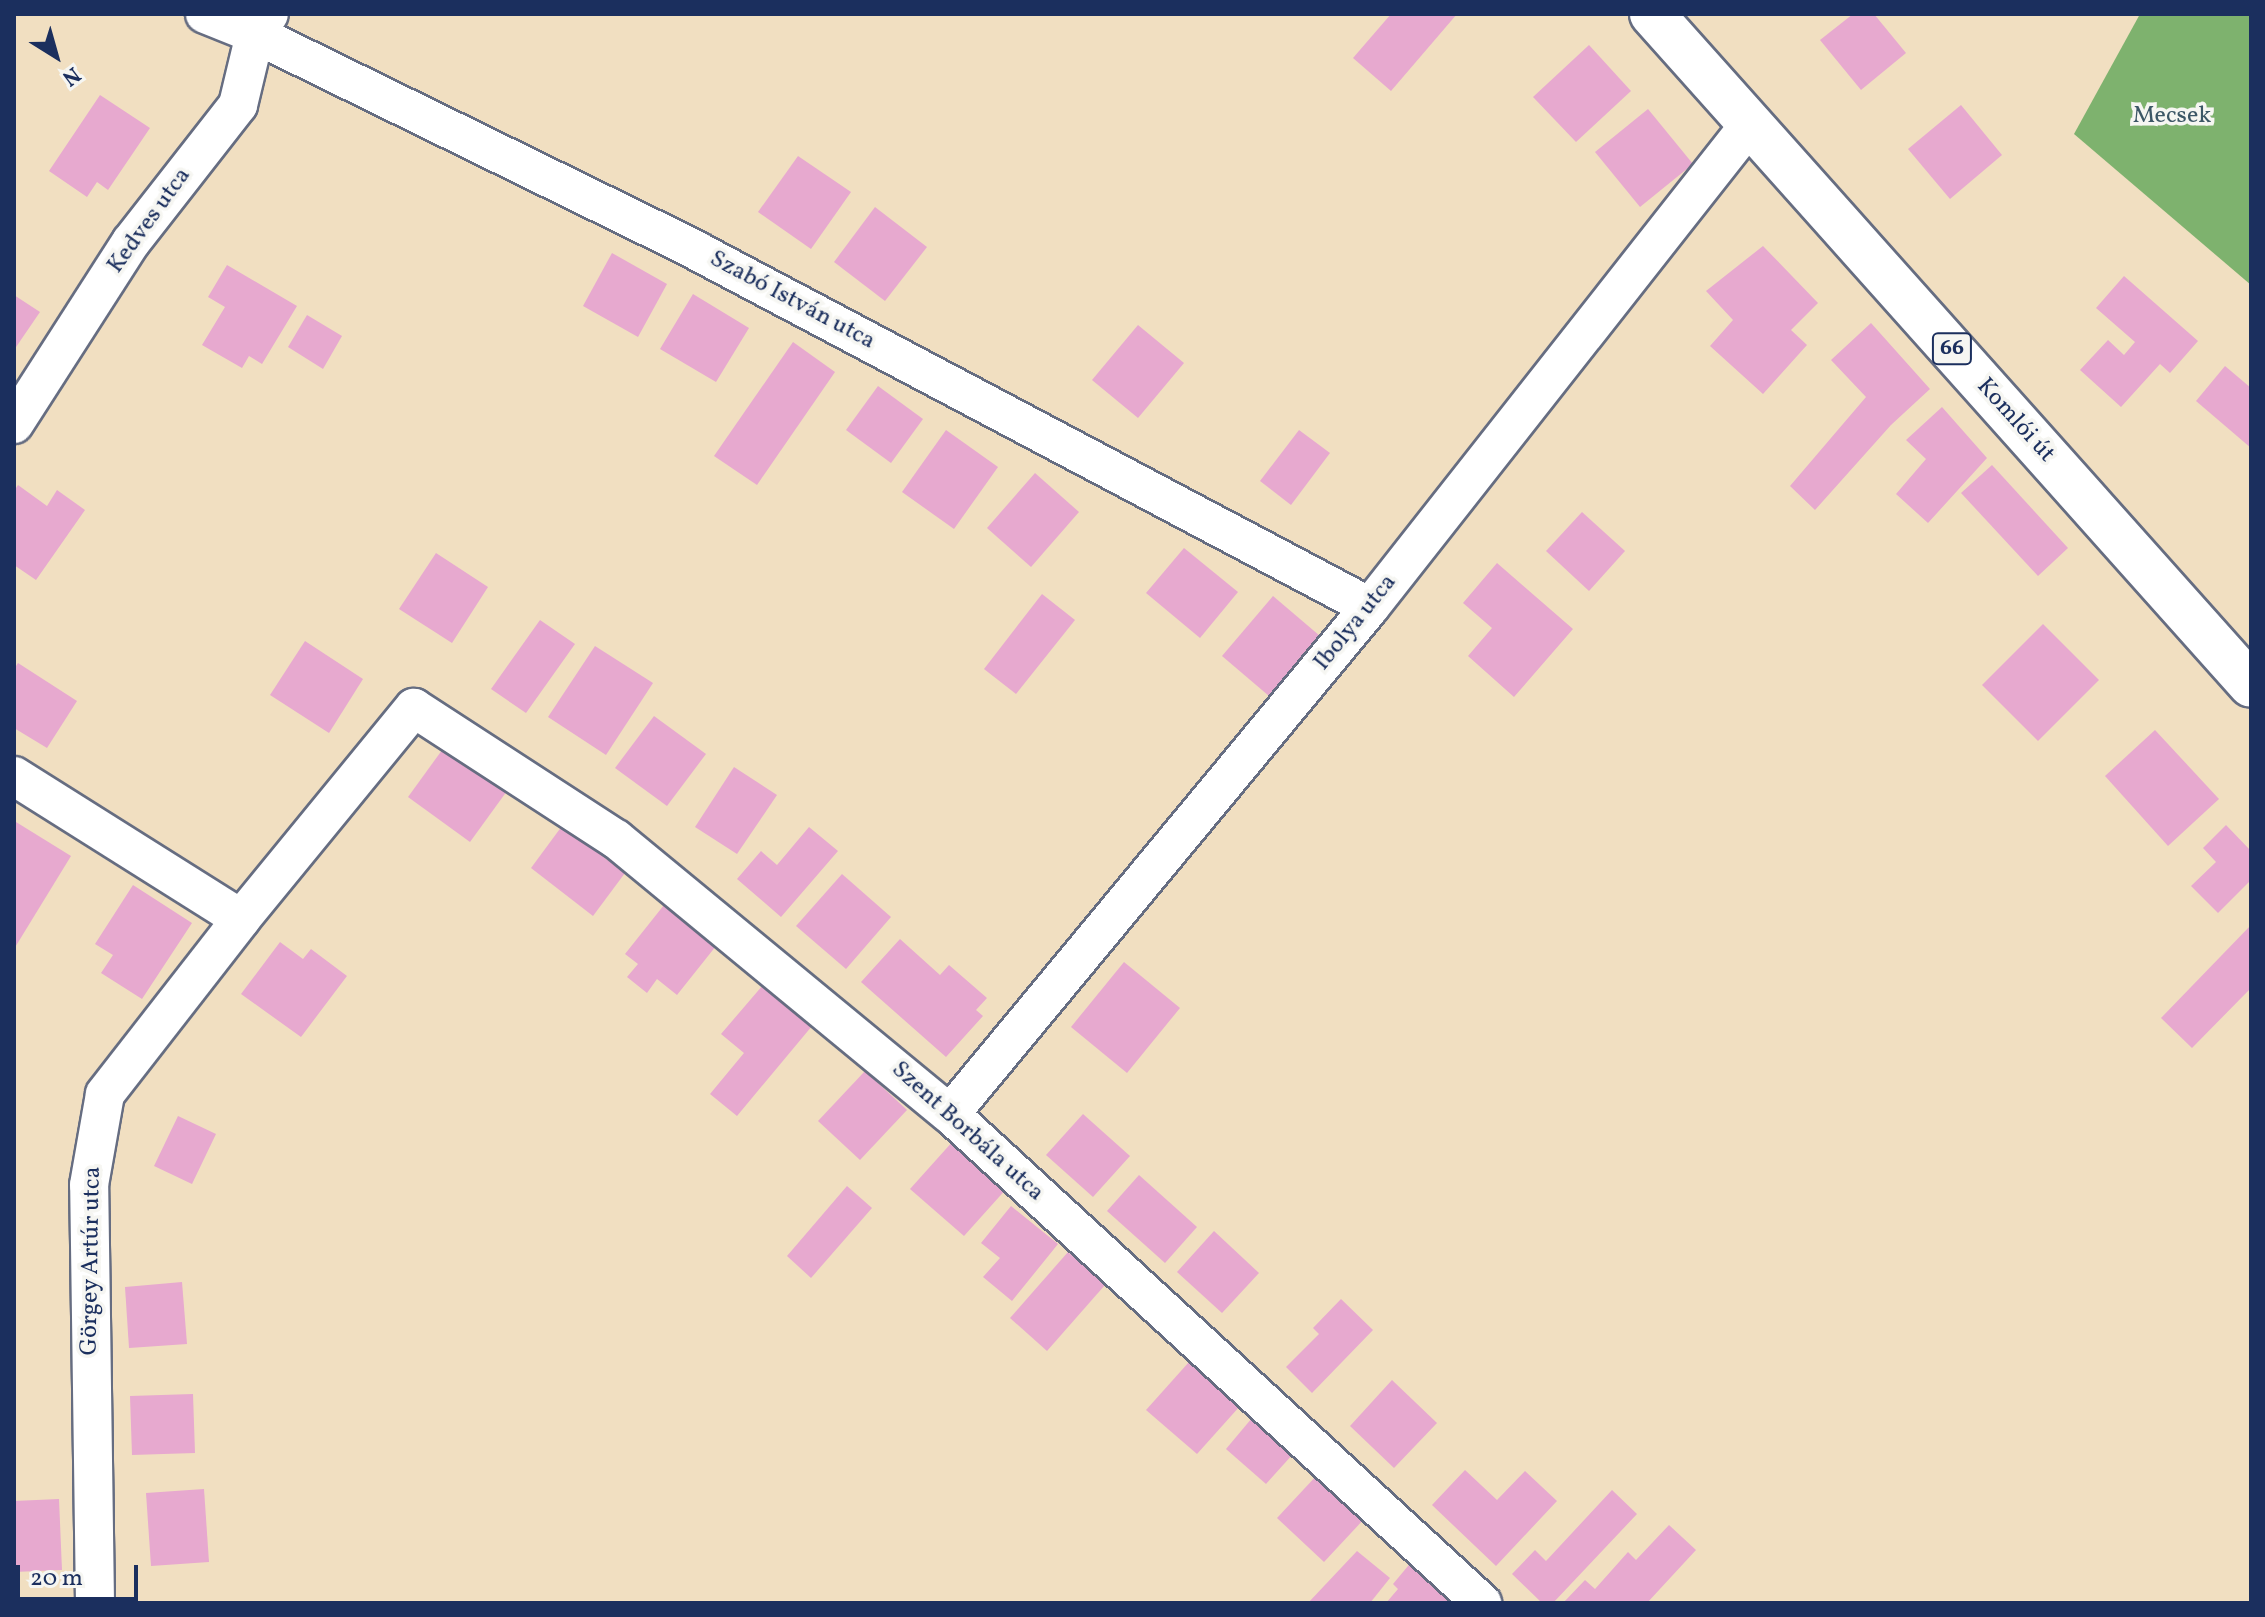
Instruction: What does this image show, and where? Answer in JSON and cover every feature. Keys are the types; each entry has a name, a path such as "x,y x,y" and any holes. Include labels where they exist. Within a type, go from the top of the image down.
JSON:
{"main road":[{"name":"Komlói út","path":"1652,14 2251,685"}],"street":[{"name":"Szabó István utca","path":"205,14 262,24 1370,607"},
{"name":"Kedves utca","path":"14,424 131,242 238,105 262,24"},
{"name":"Ibolya utca","path":"950,1114 1370,607 1750,124"},
{"name":"Szent Borbála utca","path":"414,708 616,839 950,1114 1384,1517 1482,1603"},
{"name":"Görgey Artúr utca","path":"95,1603 89,1185 105,1094 241,919 414,708"},
{"path":"14,776 241,919"}],"green space":[{"name":"Mecsek","path":"2140,14 2251,14 2251,285 2074,134"}],"building":[{"path":"1391,14 1457,14 1391,91 1353,58"},
{"path":"1853,14 1874,14 1906,53 1861,90 1820,40"},
{"path":"1589,45 1631,91 1576,142 1533,97"},
{"path":"100,95 150,128 108,190 97,182 87,197 49,171"},
{"path":"1961,105 2002,155 1950,199 1908,149"},
{"path":"1648,109 1693,164 1640,207 1595,152"},
{"path":"798,156 851,192 811,249 758,212"},
{"path":"875,207 927,247 885,301 834,262"},
{"path":"1763,246 1818,303 1791,330 1807,345 1763,394 1710,346 1733,320 1706,291"},
{"path":"612,253 667,284 638,337 583,306"},
{"path":"227,265 297,306 262,364 249,356 242,368 202,345 225,307 208,297"},
{"path":"2124,276 2198,341 2170,373 2160,364 2121,407 2080,370 2108,340 2124,355 2135,342 2096,308"},
{"path":"693,294 749,328 716,382 660,349"},
{"path":"14,295 40,312 14,350"},
{"path":"307,315 342,336 323,369 288,347"},
{"path":"1871,323 1930,389 1891,425 1815,510 1790,486 1866,397 1831,360"},
{"path":"1138,325 1184,363 1138,418 1092,380"},
{"path":"793,342 835,372 757,485 714,456"},
{"path":"2225,366 2251,388 2251,448 2196,401"},
{"path":"878,386 923,419 891,463 846,430"},
{"path":"1942,407 1987,458 1928,523 1896,494 1926,459 1906,440"},
{"path":"946,430 998,467 954,529 902,492"},
{"path":"1299,430 1330,453 1291,505 1260,481"},
{"path":"1992,465 2068,548 2038,576 1961,493"},
{"path":"1035,473 1079,512 1031,567 987,528"},
{"path":"18,485 47,506 57,490 85,510 36,580 14,565 14,491"},
{"path":"1582,512 1625,551 1589,591 1546,551"},
{"path":"1184,548 1238,592 1200,638 1146,593"},
{"path":"436,553 488,587 452,643 399,609"},
{"path":"1497,563 1573,629 1514,697 1468,656 1492,628 1463,603"},
{"path":"1042,594 1075,620 1016,694 984,669"},
{"path":"1273,596 1320,636 1269,696 1222,656"},
{"path":"540,620 575,644 526,713 491,689"},
{"path":"2043,624 2099,680 2038,741 1982,685"},
{"path":"305,641 363,679 329,733 270,695"},
{"path":"595,646 653,683 606,755 548,717"},
{"path":"18,663 77,701 47,748 14,728 14,669"},
{"path":"654,716 706,754 667,806 615,768"},
{"path":"2155,730 2219,799 2168,846 2105,776"},
{"path":"445,746 507,791 470,842 408,797"},
{"path":"734,767 777,795 737,854 695,827"},
{"path":"16,822 71,856 14,949 14,825"},
{"path":"2226,825 2251,851 2251,880 2218,913 2191,886 2216,862 2203,848"},
{"path":"562,826 625,873 593,916 531,868"},
{"path":"809,827 838,851 781,917 737,879 761,851 777,865"},
{"path":"842,874 891,917 846,969 796,926"},
{"path":"133,885 192,923 142,999 101,973 113,955 95,944"},
{"path":"664,905 716,946 677,995 657,979 647,993 627,977 638,964 625,954"},
{"path":"2251,925 2251,988 2192,1048 2161,1018"},
{"path":"900,939 940,975 949,965 987,998 976,1010 983,1016 946,1057 861,982"},
{"path":"280,942 303,959 311,949 347,976 301,1037 241,994"},
{"path":"1124,962 1180,1008 1127,1073 1071,1027"},
{"path":"763,985 812,1026 737,1116 710,1094 744,1053 721,1034"},
{"path":"865,1071 907,1110 860,1160 818,1121"},
{"path":"1083,1114 1130,1156 1093,1197 1046,1155"},
{"path":"178,1116 216,1134 192,1184 154,1166"},
{"path":"954,1140 1008,1187 964,1236 910,1189"},
{"path":"1139,1175 1197,1227 1165,1263 1107,1211"},
{"path":"847,1186 872,1208 811,1278 787,1256"},
{"path":"1011,1206 1058,1244 1012,1301 983,1277 1000,1258 981,1243"},
{"path":"1214,1231 1259,1273 1222,1313 1177,1272"},
{"path":"1068,1252 1105,1285 1047,1351 1010,1318"},
{"path":"182,1282 187,1344 129,1348 125,1287"},
{"path":"1341,1299 1373,1330 1312,1393 1286,1367 1319,1334 1313,1328"},
{"path":"1189,1362 1240,1406 1197,1454 1146,1410"},
{"path":"1392,1380 1437,1423 1394,1468 1350,1426"},
{"path":"193,1394 195,1453 132,1455 130,1396"},
{"path":"1252,1418 1293,1454 1266,1484 1226,1449"},
{"path":"1465,1470 1497,1500 1525,1471 1557,1501 1496,1566 1432,1505"},
{"path":"1318,1474 1365,1518 1324,1562 1277,1518"},
{"path":"204,1489 209,1562 151,1566 146,1493"},
{"path":"1612,1490 1637,1514 1553,1603 1542,1603 1512,1574 1535,1550 1546,1561"},
{"path":"59,1499 62,1570 14,1572 14,1501"},
{"path":"1669,1525 1696,1550 1647,1603 1563,1603 1585,1580 1595,1589 1628,1552 1636,1560"},
{"path":"1357,1551 1390,1578 1370,1603 1308,1603"},
{"path":"1413,1560 1455,1596 1449,1603 1386,1603 1398,1589 1393,1584"}]}
